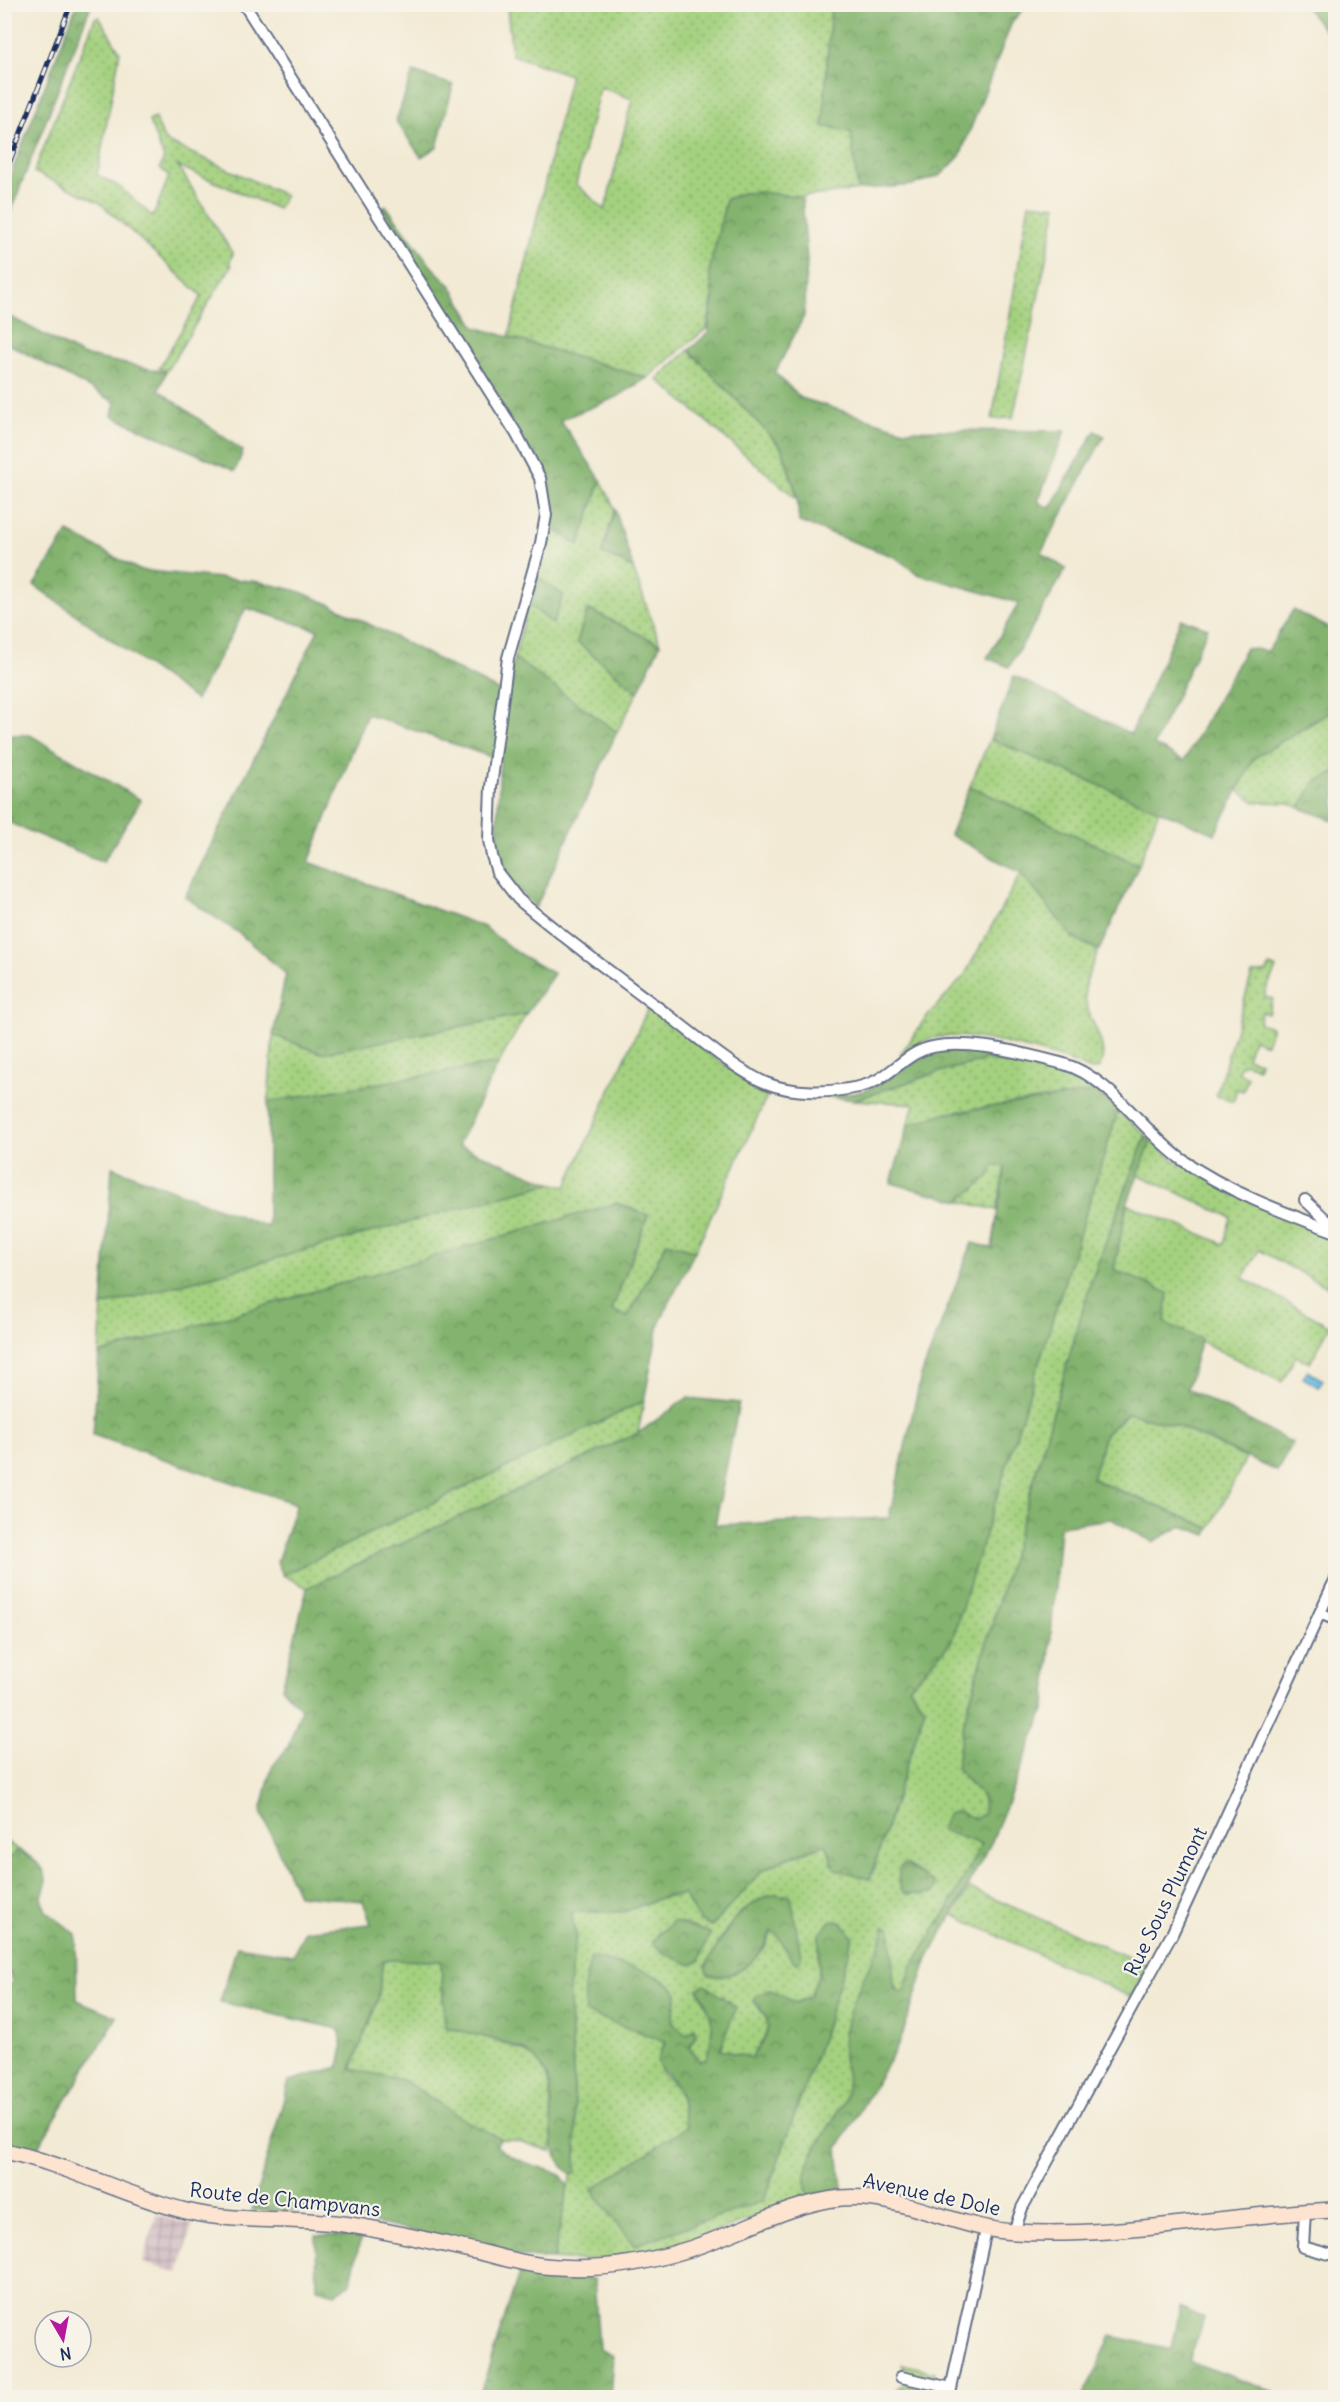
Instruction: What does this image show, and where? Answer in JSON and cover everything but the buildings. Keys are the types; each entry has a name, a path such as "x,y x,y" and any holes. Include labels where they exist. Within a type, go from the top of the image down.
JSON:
{"main road":[{"name":"Route de Champvans","path":"4,2151 49,2161 185,2211 361,2226 530,2264"},
{"name":"Avenue de Dole","path":"530,2264 590,2268 636,2262 687,2250 807,2205 843,2198 885,2201 986,2230 1014,2232 1140,2230 1335,2210"}],"street":[{"path":"243,4 521,440 535,466 543,489 546,515 543,537 508,658 489,813 492,856 497,872 518,899 698,1038 767,1083 809,1090 859,1087 883,1077 916,1053 942,1044 987,1048 1063,1064 1095,1079 1158,1139 1190,1164 1237,1190 1335,1230"},
{"path":"1305,1200 1335,1230"},
{"name":"Rue Sous Plumont","path":"1014,2232 1022,2208 1172,1934 1335,1578"},
{"path":"1320,1613 1335,1620"},
{"path":"1305,2212 1303,2247 1335,2256"},
{"path":"902,2377 950,2393 986,2230"}],"shaded area":[{"path":"156,2215 192,2225 179,2273 143,2263"}],"green space":[{"path":"77,4 91,5 5,226 5,189"},
{"path":"434,5 831,5 823,126 851,132 858,190 802,197 743,193 727,199 709,272 713,296 707,328 647,378 509,337 570,75 512,55 507,8 436,12","holes":["600,87 632,99 605,210 576,184"]},
{"path":"831,5 1027,5 1012,22 960,156 941,175 913,185 858,190 851,132 823,126"},
{"path":"1304,5 1335,5 1335,43"},
{"path":"99,17 120,52 97,175 120,187 153,217 169,176 160,168 164,158 149,121 155,118 165,141 285,195 278,209 178,166 233,254 229,264 232,265 166,372 159,368 202,296 99,202 34,172 95,18"},
{"path":"413,72 453,85 437,147 421,157 396,121"},
{"path":"761,192 802,197 807,261 804,316 775,373 801,398 904,430 1065,431 1038,502 1050,508 1095,431 1104,436 1041,553 1066,569 1009,667 987,658 1019,603 918,574 895,557 799,522 797,495 782,448 689,350 708,333 713,296 709,272 726,199 743,193"},
{"path":"1029,203 1057,206 1013,418 992,419"},
{"path":"386,206 431,266 451,286 475,327 647,378 617,397 560,420 601,480 579,545 552,528 553,504 548,482 382,208"},
{"path":"5,314 82,355 166,372 159,390 243,451 235,471 112,416 115,402 5,342"},
{"path":"689,350 782,448 798,500 657,379"},
{"path":"601,480 615,509 602,553 633,568 660,644 587,610 577,642 638,692 617,732 514,658 528,604 563,595 537,577 552,528 579,545"},
{"path":"615,509 633,568 602,553"},
{"path":"68,532 139,570 260,582 298,591 334,606 507,695 514,658 617,732 536,907 511,883 496,855 500,760 367,714 309,862 484,927 516,952 554,974 526,1014 321,1053 273,1035 286,974 240,934 185,897 318,630 246,608 196,700 34,585"},
{"path":"537,577 563,595 553,624 528,604"},
{"path":"588,609 660,644 638,692 577,642"},
{"path":"1293,610 1335,631 1335,709 1254,758 1215,834 990,739 1014,676 1131,734 1181,619 1208,628 1154,745 1184,761 1246,648 1268,651"},
{"path":"1335,709 1335,773 1315,782 1300,808 1289,803 1255,802 1238,790 1254,758"},
{"path":"4,735 30,735 141,800 103,862 5,821"},
{"path":"990,739 1159,810 1139,865 970,786"},
{"path":"1335,773 1335,821 1300,808 1315,782"},
{"path":"970,786 1139,865 1099,950 1074,939 1021,873 950,835"},
{"path":"1021,873 1074,939 1099,950 1087,978 1085,996 1089,1014 1101,1041 1102,1059 1099,1068 1091,1070 1036,1051 968,1037 933,1038 900,1055 925,1019 964,976"},
{"path":"1269,966 1276,968 1265,997 1273,999 1268,1014 1262,1012 1259,1023 1272,1027 1266,1044 1253,1039 1247,1058 1260,1062 1258,1068 1245,1063 1241,1065 1238,1072 1248,1077 1243,1091 1237,1089 1233,1101 1216,1096 1252,974 1267,972"},
{"path":"649,1006 724,1064 755,1084 770,1090 695,1251 667,1242 628,1317 611,1310 647,1215 617,1203 99,1354 102,1306 551,1183 566,1187"},
{"path":"526,1014 499,1063 268,1102 273,1035 321,1053"},
{"path":"938,1048 982,1051 1037,1063 1036,1066 985,1060 939,1072 854,1100 822,1096 856,1093 874,1087"},
{"path":"985,1060 1035,1066 1037,1063 1070,1073 1099,1091 942,1114 908,1125 914,1104 854,1100 939,1072"},
{"path":"499,1063 458,1145 551,1183 102,1306 112,1167 268,1227 268,1102"},
{"path":"1099,1091 1118,1111 951,1642 909,1687 925,1708 870,1879 835,1869 826,1844 782,1860 761,1872 711,1927 700,1921 684,1895 660,1898 624,1912 571,1912 576,1936 569,1987 576,2173 571,2174 559,2160 553,2145 550,2093 547,2077 538,2062 513,2045 445,2027 441,1961 383,1960 378,1999 351,2069 403,2080 468,2122 501,2139 495,2144 509,2155 561,2175 568,2187 553,2259 525,2257 327,2212 252,2210 289,2081 339,2067 343,2047 339,2029 220,2002 237,1946 293,1955 305,1931 371,1924 363,1901 298,1895 261,1812 272,1767 288,1747 301,1709 282,1688 307,1588 638,1433 687,1398 739,1403 715,1525 889,1518 921,1376 972,1243 992,1248 1005,1166 994,1165 989,1177 959,1201 891,1183 908,1125 942,1114"},
{"path":"1118,1111 1146,1135 1090,1285 965,1718 956,1768 983,1797 984,1813 976,1819 958,1812 942,1830 981,1844 952,1903 916,1960 904,1993 900,1993 893,1980 890,1962 890,1928 884,1927 882,1942 851,2010 843,2043 843,2057 849,2081 844,2102 811,2156 809,2197 716,2232 652,2251 587,2260 553,2259 571,2174 575,2173 576,2131 569,1987 576,1936 571,1912 624,1912 660,1898 684,1895 700,1921 711,1927 761,1872 782,1860 827,1844 870,1879 925,1708 909,1687 951,1642","holes":["913,1868 936,1885 933,1892 908,1895","791,1896 791,1959 781,1937 771,1931 761,1953 747,1963 706,1966 726,1930 742,1911","694,1929 710,1933 652,1942 660,1932","819,1934 853,1937 823,2035 764,2201 634,2245 592,2190 687,2127 678,2088 661,2073 661,2049 666,2042 591,1958 651,1974 671,1985 677,1993 672,2022 686,2035 694,2028 696,2035 689,2047 699,2061 706,2060 712,2024 708,2008 698,1989 735,2007 720,2049 751,2058 765,2036 769,2022 754,2001 770,1990 796,2003 810,1997 819,1973"]},
{"path":"1146,1135 1151,1141 1127,1204 1114,1269 1168,1293 1165,1323 1201,1339 1187,1389 1293,1443 1277,1471 1175,1425 1128,1413 1105,1434 1092,1479 1210,1528 1207,1535 1182,1526 1153,1542 1111,1519 1060,1526 1045,1708 992,1841 927,1961 900,2042 838,2148 842,2189 809,2197 806,2185 811,2160 839,2112 846,2093 847,2078 843,2051 848,2018 879,1947 884,1927 890,1928 895,1989 903,1993 914,1962 948,1909 981,1844 941,1830 948,1813 958,1812 976,1819 984,1813 983,1797 956,1768 965,1718 1090,1285"},
{"path":"1151,1141 1174,1160 1335,1237 1335,1291 1259,1250 1243,1278 1330,1326 1310,1363 1296,1356 1282,1382 1164,1323 1114,1269 1127,1204 1224,1244 1231,1217 1137,1174"},
{"path":"993,1165 1005,1166 997,1210 959,1201 989,1177"},
{"path":"617,1203 648,1215 612,1310 628,1317 667,1242 695,1251 659,1324 644,1401 283,1575 277,1562 296,1504 93,1435 99,1354"},
{"path":"644,1401 638,1433 307,1588 283,1575"},
{"path":"1128,1413 1175,1425 1246,1458 1210,1528 1092,1479 1105,1434"},
{"path":"5,1841 19,1850 5,1864"},
{"path":"19,1850 43,1869 46,1882 41,1898 46,1911 76,1934 77,2000 117,2017 36,2150 5,2143 5,1990 12,1982 10,1972 5,1966 4,1864"},
{"path":"906,1864 936,1885 933,1892 921,1895 904,1893 899,1884 899,1874 900,1867"},
{"path":"969,1888 1149,1966 1131,1997 953,1915"},
{"path":"775,1894 791,1896 801,1957 798,1964 790,1956 780,1939 771,1931 761,1950 748,1965 730,1974 709,1975 706,1966 733,1922 751,1905"},
{"path":"831,1920 841,1922 853,1937 823,2035 764,2201 634,2245 592,2190 686,2127 679,2090 659,2066 660,2052 666,2042 586,2013 584,1987 591,1957 638,1969 671,1985 677,1993 672,2022 686,2035 695,2028 696,2035 689,2047 699,2061 706,2060 712,2031 708,2007 698,1989 704,1984 736,2007 720,2049 751,2058 768,2029 766,2016 754,2001 756,1996 770,1990 796,2003 810,1997 819,1973 819,1934"},
{"path":"673,1921 710,1933 699,1961 691,1965 662,1952 652,1942"},
{"path":"383,1960 441,1961 445,2027 502,2043 530,2056 541,2064 547,2074 552,2092 552,2152 519,2141 501,2139 351,2069 378,1999"},
{"path":"316,2235 361,2236 350,2285 335,2293 317,2288"},
{"path":"519,2273 594,2279 599,2349 613,2356 610,2397 479,2397"},
{"path":"1180,2307 1204,2318 1189,2361 1274,2392 1273,2397 1083,2397 1111,2336 1172,2349"},
{"path":"903,2364 935,2372 935,2380 908,2372"},
{"path":"907,2383 936,2388 944,2397 897,2388"}],"water":[{"path":"1307,1371 1323,1380 1319,1387 1303,1378"}],"railway":[{"path":"4,176 71,4"}]}
